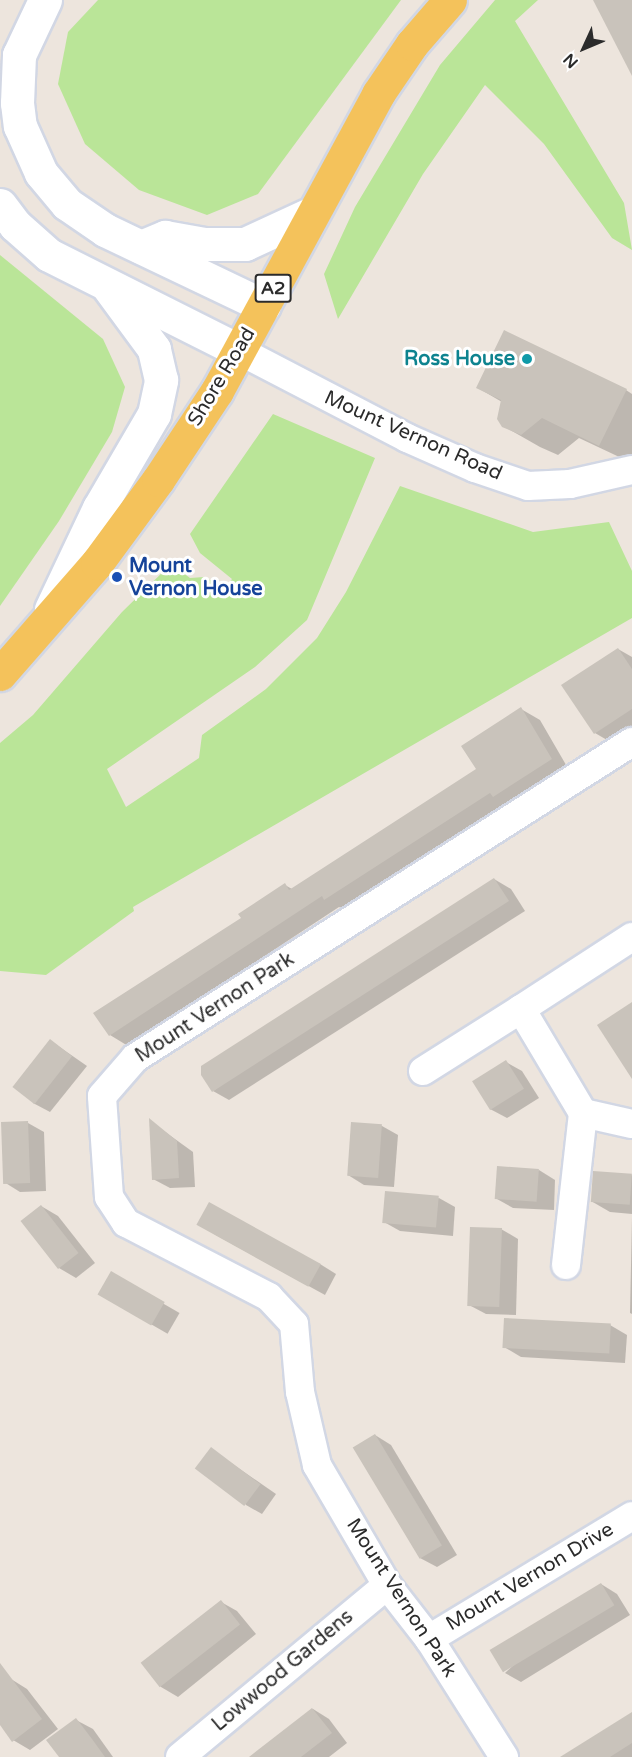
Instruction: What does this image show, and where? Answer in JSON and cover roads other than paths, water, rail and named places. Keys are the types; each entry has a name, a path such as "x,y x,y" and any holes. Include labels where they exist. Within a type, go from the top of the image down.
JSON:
{"main road":[{"name":"Shore Road","path":"0,674 98,562 158,480 264,306 378,94 412,44 450,0"}],"street":[{"path":"45,0 20,55 20,126 40,173 66,204 141,247 264,306"},
{"path":"0,205 15,225 49,255 109,288 238,350"},
{"path":"141,247 165,237 204,244 245,244 312,213"},
{"path":"43,627 99,508 154,414 161,380 154,350 109,288"},
{"name":"Mount Vernon Road","path":"238,350 399,434 475,468 528,486 570,484 632,470"},
{"name":"Mount Vernon Park","path":"504,1757 429,1639 387,1585 317,1465 300,1392 294,1324 269,1297 126,1223 109,1197 102,1096 135,1058 632,742"},
{"path":"423,1071 632,937"},
{"path":"521,1009 583,1113 566,1265"},
{"path":"583,1113 632,1124"},
{"name":"Mount Vernon Drive","path":"429,1639 632,1516"},
{"name":"Lowwood Gardens","path":"180,1757 387,1585"}],"place":[{"name":"Ross House","path":"527,359"},
{"name":"Mount Vernon House","path":"117,577"}]}
